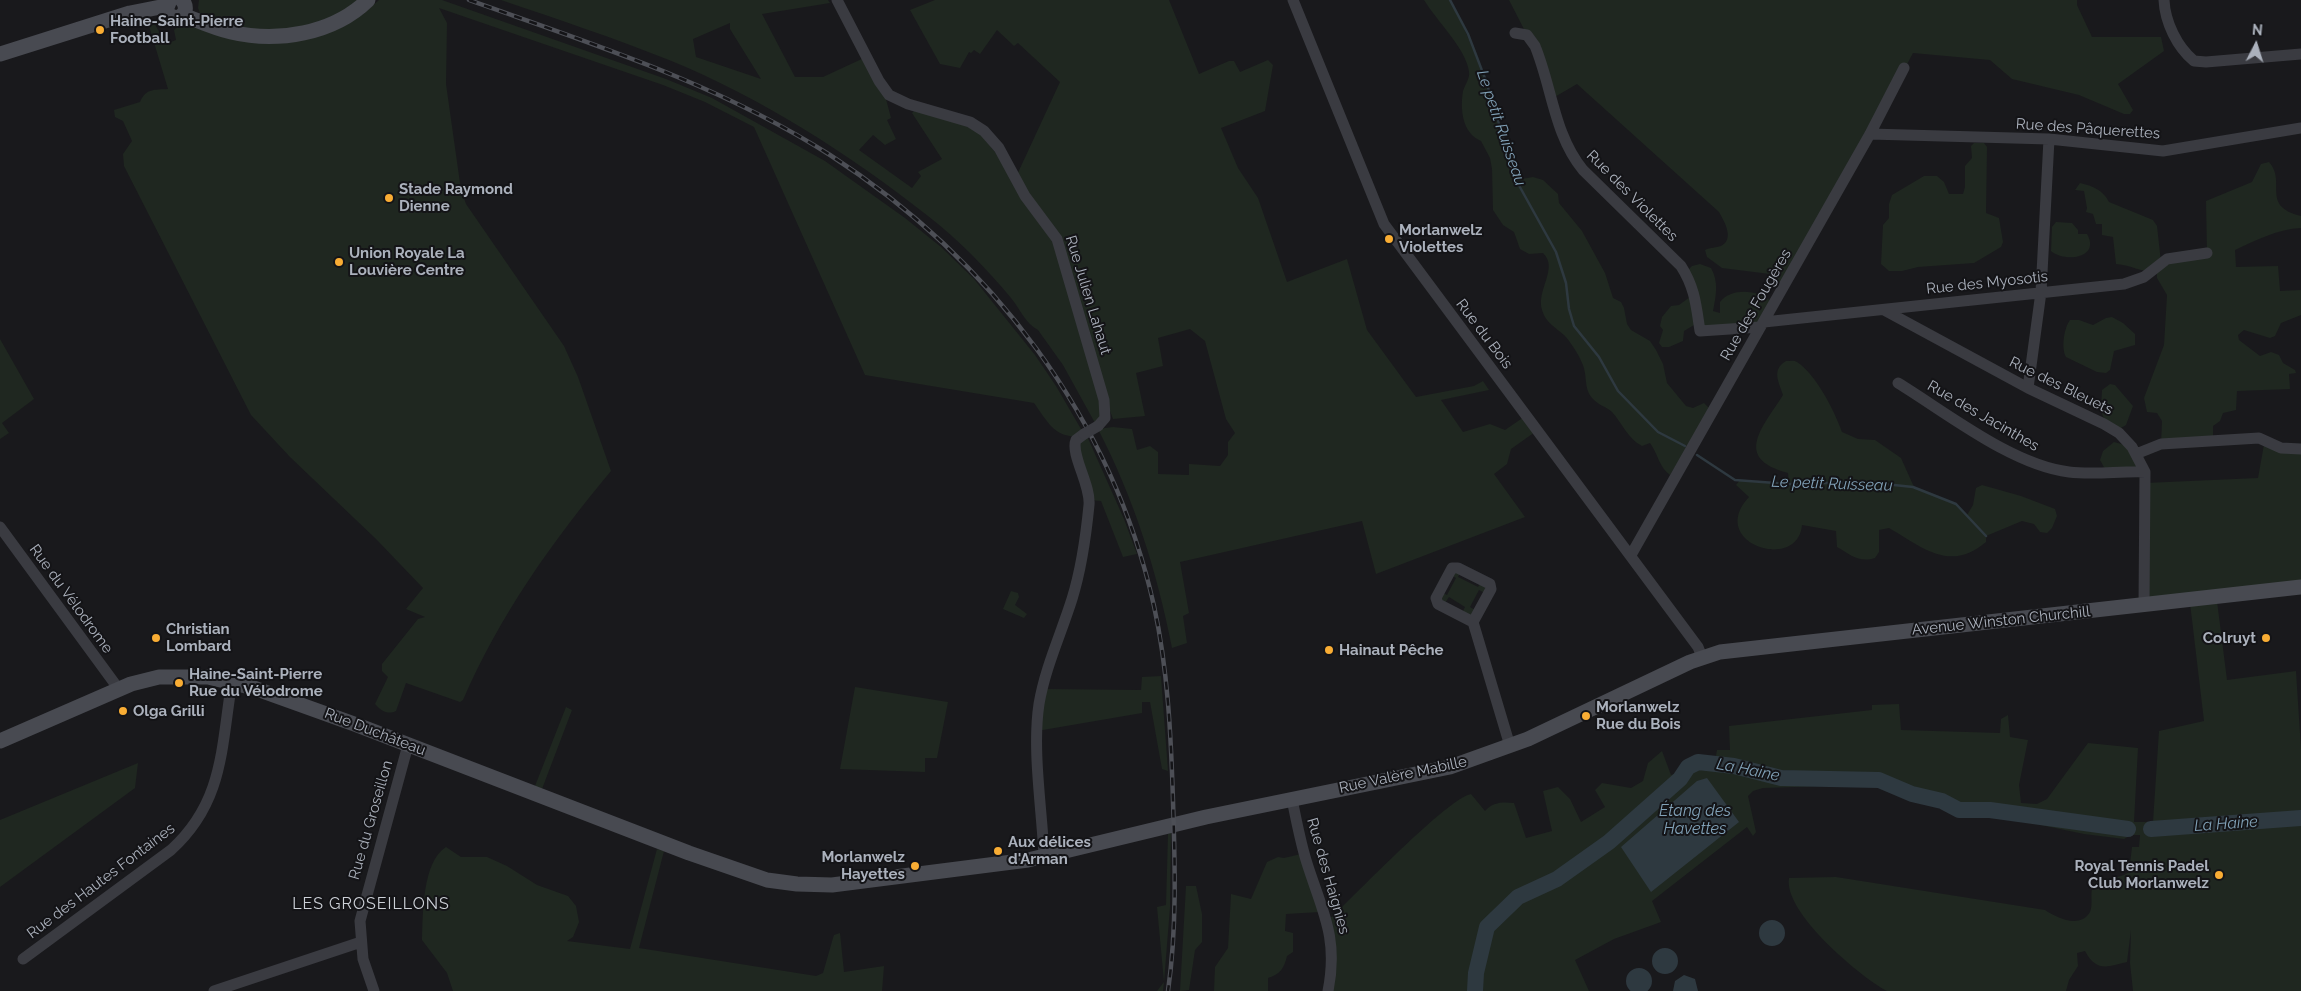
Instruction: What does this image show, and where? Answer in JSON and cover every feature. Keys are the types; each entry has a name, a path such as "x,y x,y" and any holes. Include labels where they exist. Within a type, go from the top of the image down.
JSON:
{"street":[{"path":"0,54 143,4 168,3 170,17 176,18 182,7 231,32 273,36 290,35 320,28 335,22 368,0"},
{"name":"Rue Julien Lahaut","path":"837,0 879,81 889,95 908,104 970,122 984,131 999,148 1029,202 1054,234 1104,400 1105,418 1098,426 1076,440 1074,448 1088,485 1089,508 1075,588 1041,694 1038,716 1037,741 1044,856"},
{"name":"Rue du Bois","path":"1293,0 1384,224 1631,555 1698,647 1702,657"},
{"path":"2164,0 2165,13 2178,44 2194,61 2206,62 2301,54"},
{"name":"Rue des Violettes","path":"1515,32 1527,35 1535,46 1566,146 1572,157 1681,266 1692,286 1700,331 1762,324"},
{"name":"Rue des Fougères","path":"1631,555 1870,134 1904,68"},
{"name":"Rue des Pâquerettes","path":"1870,134 2049,139 2163,151 2301,128"},
{"path":"2028,388 2041,292 2049,139"},
{"name":"Rue des Myosotis","path":"1762,324 2130,283 2144,277 2167,259 2207,253"},
{"name":"Rue des Bleuets","path":"1884,310 2028,388 2116,431 2136,454 2145,472 2144,605"},
{"name":"Rue des Jacinthes","path":"1898,383 2014,455 2036,465 2071,472 2145,472"},
{"path":"2136,454 2161,444 2259,438 2281,448 2301,449"},
{"name":"Rue du Vélodrome","path":"0,528 118,688"},
{"path":"1473,622 1438,604 1436,598 1452,568 1458,568 1490,584 1491,589 1473,622 1510,746"},
{"name":"Avenue Winston Churchill","path":"1702,657 1720,652 2301,587"},
{"name":"Rue Valère Mabille","path":"1044,856 1174,824 1450,767 1510,746 1702,657"},
{"name":"Rue Duchâteau","path":"0,740 118,688 169,677 192,676 232,682 408,745 689,853 768,880 812,885 852,883 1044,856"},
{"name":"Rue des Hautes Fontaines","path":"23,959 171,850 191,831 204,810 214,786 232,682"},
{"name":"Rue du Groseillon","path":"374,991 365,969 360,942 362,908 408,745"},
{"name":"Rue des Haignies","path":"1292,799 1302,848 1332,941 1331,977 1328,991"},
{"path":"214,991 360,942"}],"shaded area":[{"name":"Union Royale La Louvière Centre","path":"199,0 366,0 362,15 379,0 442,0 666,79 712,98 825,161 905,218 941,247 974,279 1035,355 1081,429 1080,436 1064,435 1058,432 1034,403 865,375 754,127 705,102 663,85 439,8 447,23 446,84 461,190 466,204 564,346 578,377 611,471 568,525 528,581 493,638 463,700 460,702 406,683 396,711 385,712 375,704 388,677 382,671 382,664 418,619 425,617 406,609 423,588 376,539 290,457 251,415 124,166 123,154 132,141 123,121 115,117 114,110 140,102 142,97 148,92 168,89 146,16 153,21 166,44 176,40 174,30 182,23 202,19 198,8"},
{"path":"501,0 828,0 830,3 762,14 795,77 823,77 866,57 886,99 891,118 887,120 896,139 885,145 873,135 859,150 912,188 921,176 918,172 942,159 912,113 914,111 970,122 1016,177 1060,82 1018,43 1014,46 997,30 980,54 974,50 971,53 969,52 960,68 940,64 910,10 935,0 1169,0 1199,74 1229,61 1234,61 1240,72 1268,60 1273,65 1265,111 1221,128 1238,168 1258,198 1287,282 1347,259 1367,330 1416,397 1474,386 1483,381 1489,390 1441,400 1463,432 1490,424 1505,430 1524,417 1535,432 1511,449 1507,464 1494,474 1525,517 1376,574 1362,521 1180,562 1189,613 1183,616 1187,643 1172,648 1159,591 1143,536 1123,482 1098,429 1113,427 1132,429 1137,450 1150,446 1158,452 1158,474 1189,475 1189,464 1220,466 1228,455 1228,442 1235,433 1226,419 1205,341 1190,329 1158,338 1163,366 1136,373 1145,416 1113,419 1109,408 1095,423 1063,365 1038,330 1027,320 1002,287 950,234 898,193 804,129 704,75 606,36","holes":["730,23 730,29 761,79 696,57 693,39"]},
{"path":"1424,0 1450,0 1471,44 1516,180 1533,177 1543,180 1558,194 1559,203 1582,231 1605,273 1613,298 1621,302 1627,324 1631,330 1650,341 1656,350 1663,364 1667,383 1686,406 1693,408 1704,403 1711,410 1670,475 1663,468 1650,443 1642,446 1637,443 1612,412 1595,401 1590,395 1584,368 1577,352 1564,335 1546,318 1541,302 1549,265 1547,259 1543,253 1529,254 1520,249 1514,232 1503,225 1493,210 1490,158 1481,141 1466,126 1462,113 1463,91 1469,74 1467,63 1457,45"},
{"path":"1509,0 2077,0 2077,5 2092,37 2161,37 2164,51 2118,84 2133,110 2130,114 2124,114 2079,95 2012,79 1990,60 1913,53 1870,134 1781,284 1778,284 1770,274 1722,268 1707,257 1705,250 1721,246 1727,239 1727,230 1719,212 1577,84 1553,98 1527,35"},
{"path":"1974,143 1984,143 1987,147 1986,213 1999,218 2003,242 2001,247 1974,263 1889,271 1881,264 1883,225 1889,218 1889,204 1892,195 1924,176 1937,176 1944,182 1949,194 1963,194 1965,166 1972,158 1971,146"},
{"path":"2269,162 2276,177 2278,200 2281,206 2289,212 2301,216 2301,228 2276,233 2235,250 2236,267 2278,266 2280,291 2301,290 2301,315 2281,323 2275,336 2270,338 2244,330 2238,335 2239,340 2260,356 2271,352 2279,355 2283,363 2295,370 2296,373 2289,374 2290,389 2237,391 2236,410 2223,413 2220,421 2213,426 2213,440 2161,444 2162,421 2157,413 2147,412 2144,398 2164,345 2167,295 2157,278 2157,272 2116,264 2113,237 2102,235 2102,224 2096,224 2093,214 2086,212 2084,191 2075,190 2080,183 2097,189 2109,202 2153,220 2157,226 2161,262 2207,253 2206,201 2252,182 2261,164"},
{"path":"2056,222 2072,223 2078,230 2078,234 2087,234 2090,242 2089,248 2085,253 2080,256 2064,257 2051,251 2052,227"},
{"path":"1700,264 1711,268 1714,273 1716,294 1713,311 1720,313 1720,302 1731,294 1738,292 1753,293 1772,302 1764,322 1710,330 1699,322 1684,331 1683,341 1669,347 1662,347 1659,343 1663,330 1660,326 1662,317 1671,306 1679,305 1694,294 1688,270 1692,266"},
{"path":"2112,317 2123,323 2135,334 2135,345 2114,351 2110,370 2106,373 2097,372 2066,357 2064,353 2064,338 2070,320 2079,320 2093,325"},
{"path":"0,339 34,399 2,423 9,433 0,439"},
{"path":"1786,361 1797,362 1811,375 1830,404 1842,432 1858,439 1875,440 1901,458 1914,487 1956,504 1967,515 1973,505 1976,488 1982,485 2021,496 2055,509 2057,516 2052,528 2047,533 2040,532 2034,524 2022,521 1986,536 1986,542 1973,551 1960,556 1948,556 1936,554 1925,549 1889,528 1879,530 1879,552 1875,558 1864,560 1837,547 1836,531 1802,525 1797,539 1786,547 1772,549 1758,546 1746,539 1739,528 1739,513 1749,497 1736,485 1740,480 1789,484 1788,473 1771,467 1761,459 1757,450 1757,440 1761,430 1783,395 1777,372"},
{"path":"2110,384 2115,385 2133,406 2126,425 2116,431 2103,417 2101,409 2102,390"},
{"path":"1087,436 1124,519 1137,554 1123,557 1101,501 1090,500 1079,444"},
{"path":"2265,439 2301,449 2301,587 2144,605 2145,483 2258,478"},
{"path":"2114,442 2132,447 2139,468 2105,469 2100,460 2103,451"},
{"path":"1461,571 1458,577 1478,587 1481,582 1487,585 1485,593 1479,590 1470,607 1475,610 1472,615 1462,613 1465,607 1449,597 1445,603 1441,601 1443,593 1447,595 1456,578 1451,575"},
{"path":"1011,591 1018,593 1019,597 1015,605 1027,614 1024,618 1003,609"},
{"path":"2217,601 2227,680 2296,671 2301,749 2301,991 2133,991 2130,963 2131,930 2127,962 2103,966 2093,962 2085,951 2077,953 2078,966 2069,980 2066,991 1887,991 1842,958 1810,925 1790,892 1789,878 1836,877 2045,910 2062,919 2075,921 2086,917 2090,912 2092,888 2096,882 2121,876 2129,872 2132,847 2139,847 2140,835 2131,835 2124,839 2084,834 1983,813 1954,812 1882,786 1858,785 1763,788 1753,791 1748,796 1756,832 1753,836 1747,827 1652,901 1661,922 1614,939 1575,960 1589,991 1331,991 1328,917 1332,917 1423,829 1459,800 1471,794 1485,811 1498,803 1514,803 1526,838 1552,831 1543,791 1558,787 1570,799 1581,822 1605,807 1595,790 1602,783 1631,788 1643,781 1648,763 1662,751 1671,775 1695,767 1714,767 1717,750 1730,750 1729,726 1872,710 1872,705 1899,704 1901,730 2000,733 2001,719 2008,715 2010,737 2028,740 2019,785 2021,803 2037,804 2047,799 2088,743 2138,748 2134,822 2153,822 2159,731 2204,721 2190,603"},
{"path":"1161,676 1168,771 1162,769 1150,702 1142,702 1142,713 1037,731 1043,689 1141,690 1142,677"},
{"path":"855,687 948,702 937,758 925,758 925,772 840,769"},
{"path":"566,707 572,710 542,789 535,786"},
{"path":"138,763 135,788 0,887 0,820"},
{"path":"1171,833 1170,907 1164,982 1157,907 1166,905 1168,834"},
{"path":"446,847 461,857 487,857 507,866 537,885 568,896 576,906 579,922 573,937 567,941 630,949 657,849 664,851 639,948 816,976 823,973 834,935 840,933 844,972 884,966 882,991 453,991 447,973 422,940 425,889 428,876 438,854"},
{"path":"1301,854 1320,912 1286,914 1285,931 1293,933 1293,952 1287,956 1281,970 1276,975 1268,978 1268,991 1214,991 1215,967 1228,948 1231,894 1251,899 1267,862 1278,857 1284,858"},
{"path":"1186,886 1196,886 1202,914 1202,942 1195,950 1189,990 1180,991"},
{"path":"1164,982 1163,991 1157,991"}],"water":[{"name":"Étang des Havettes","path":"1707,778 1739,822 1651,892 1621,847 1697,781"},
{"path":"1772,920 1781,924 1785,933 1781,942 1772,946 1763,942 1759,933 1763,924"},
{"path":"1665,948 1674,952 1678,961 1674,970 1665,974 1656,970 1652,961 1656,952"},
{"path":"1639,968 1648,972 1652,981 1648,990 1639,994 1630,990 1626,981 1630,972"},
{"path":"1684,975 1695,979 1698,991 1673,991 1675,981"}],"waterway":[{"name":"Le petit Ruisseau","path":"1450,0 1468,34 1486,81 1516,180 1556,252 1566,283 1569,309 1574,326 1599,357 1618,391 1658,432 1685,446"},
{"name":"Le petit Ruisseau","path":"1697,455 1735,480 1789,484 1865,482 1913,487 1956,504 1986,536"},
{"name":"La Haine","path":"1475,991 1476,973 1487,927 1518,897 1557,879 1609,842 1680,779 1688,767 1698,762 1734,766 1781,778 1879,780 1912,794 1942,801 1959,810 1990,810 2128,829"},
{"name":"La Haine","path":"2151,829 2301,818"}],"railway":[{"path":"469,0 654,67 699,86 788,130 830,155 888,197 943,243 992,294 1037,349 1075,408 1108,471 1135,537 1159,630 1170,728 1174,849 1173,944 1168,991"}],"place":[{"name":"Haine-Saint-Pierre Football","path":"100,30"},
{"name":"Stade Raymond Dienne","path":"389,198"},
{"name":"Morlanwelz Violettes","path":"1389,239"},
{"name":"Union Royale La Louvière Centre","path":"339,262"},
{"name":"Christian Lombard","path":"156,638"},
{"name":"Colruyt","path":"2266,638"},
{"name":"Hainaut Pêche","path":"1329,650"},
{"name":"Haine-Saint-Pierre Rue du Vélodrome","path":"179,683"},
{"name":"Olga Grilli","path":"123,711"},
{"name":"Morlanwelz Rue du Bois","path":"1586,716"},
{"name":"Aux délices d'Arman","path":"998,851"},
{"name":"Morlanwelz Hayettes","path":"915,866"},
{"name":"Royal Tennis Padel Club Morlanwelz","path":"2219,875"}],"district":[{"name":"LES GROSEILLONS","path":"371,904"}]}
